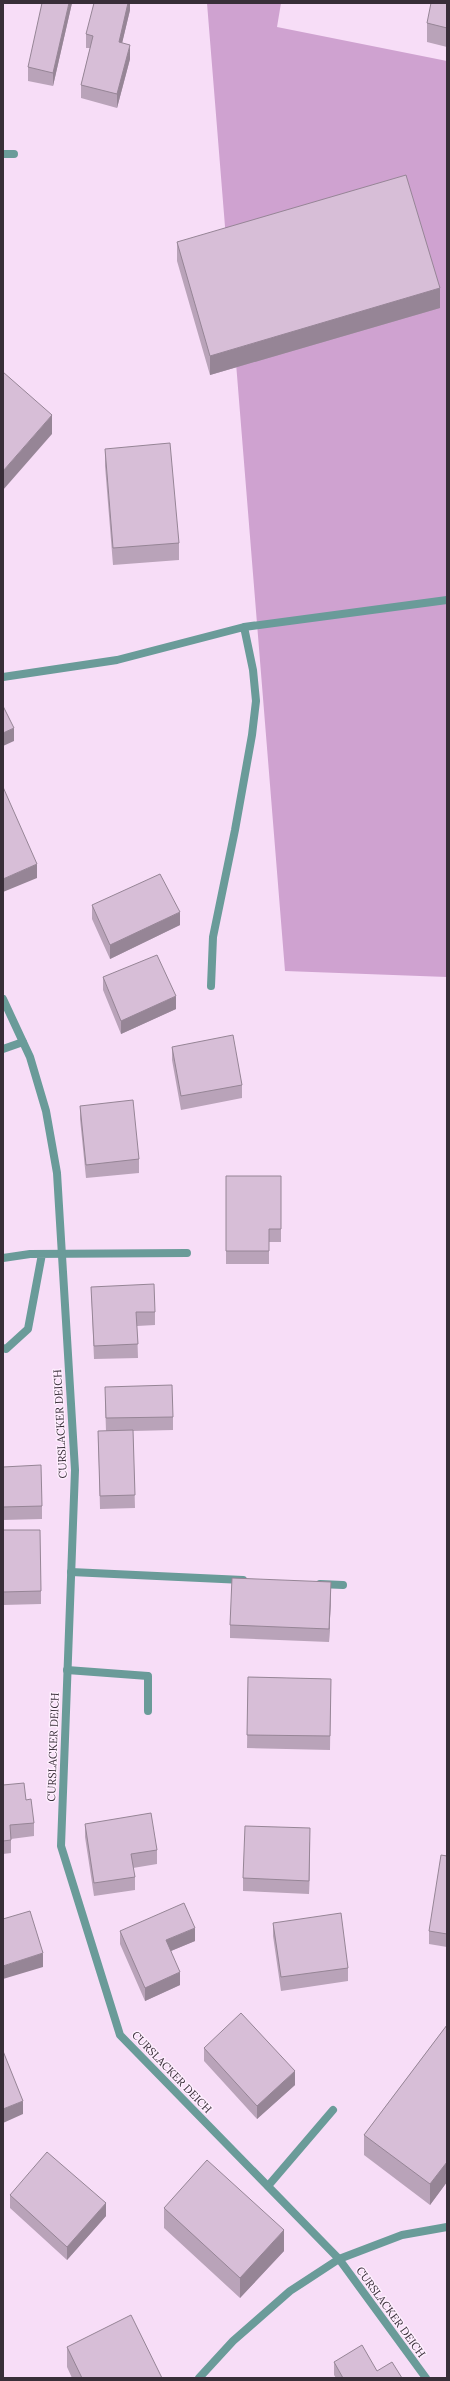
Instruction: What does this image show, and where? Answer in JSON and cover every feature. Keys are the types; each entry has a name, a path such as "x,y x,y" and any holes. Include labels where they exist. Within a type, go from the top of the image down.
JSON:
{"street":[{"path":"3,154 14,154"},
{"path":"3,677 117,660 244,627 447,600"},
{"path":"211,986 213,937 239,808 256,701 253,670 244,627"},
{"name":"CURSLACKER DEICH","path":"3,999 30,1057 46,1111 57,1173 75,1470 61,1846 120,2035 339,2259 426,2378"},
{"path":"3,1049 23,1042"},
{"path":"3,1258 30,1254 187,1253"},
{"path":"3,1348 6,1349 28,1329 42,1254"},
{"path":"71,1572 250,1580"},
{"path":"312,1584 344,1585"},
{"path":"67,1670 148,1676 148,1711"},
{"path":"268,2186 333,2110"},
{"path":"199,2378 233,2341 285,2296 339,2259 402,2235 447,2227"}],"shaded area":[{"path":"207,3 281,3 277,27 447,61 447,977 285,971"}],"building":[{"path":"42,3 69,3 53,73 28,67"},
{"path":"94,3 128,3 119,42 130,45 117,94 81,85 93,36 86,34"},
{"path":"431,3 447,3 447,28 427,23"},
{"path":"406,175 440,288 210,356 177,242"},
{"path":"3,372 52,415 3,471"},
{"path":"170,443 179,543 113,548 105,449"},
{"path":"3,706 14,728 3,733"},
{"path":"3,787 37,864 3,879"},
{"path":"160,874 180,912 110,945 92,905"},
{"path":"157,955 176,996 121,1021 103,977"},
{"path":"233,1035 242,1085 181,1096 172,1047"},
{"path":"133,1100 139,1159 86,1165 80,1106"},
{"path":"226,1176 281,1176 281,1229 269,1229 269,1251 226,1251"},
{"path":"154,1284 155,1312 136,1312 138,1344 94,1346 91,1287"},
{"path":"172,1385 173,1417 106,1418 105,1387"},
{"path":"133,1430 135,1495 100,1496 98,1431"},
{"path":"41,1465 42,1506 3,1507 3,1467"},
{"path":"3,1530 40,1530 41,1591 3,1592"},
{"path":"232,1578 331,1582 329,1629 230,1625"},
{"path":"248,1677 331,1679 330,1736 247,1735"},
{"path":"24,1783 26,1800 31,1799 34,1823 10,1825 11,1840 3,1841 3,1785"},
{"path":"151,1813 157,1850 131,1854 135,1877 94,1883 85,1824"},
{"path":"245,1826 310,1828 309,1881 243,1878"},
{"path":"441,1855 447,1856 447,1934 429,1931"},
{"path":"184,1903 195,1928 166,1940 180,1972 145,1988 120,1931"},
{"path":"30,1911 43,1953 3,1966 3,1919"},
{"path":"341,1913 348,1968 281,1977 273,1923"},
{"path":"241,2013 295,2071 257,2106 204,2048"},
{"path":"447,2025 447,2162 430,2184 364,2135"},
{"path":"3,2051 23,2101 3,2109"},
{"path":"47,2152 106,2203 67,2247 10,2195"},
{"path":"207,2160 284,2230 240,2278 164,2208"},
{"path":"131,2315 162,2378 82,2378 67,2347"},
{"path":"362,2345 377,2371 392,2362 402,2378 343,2378 334,2362"}]}
